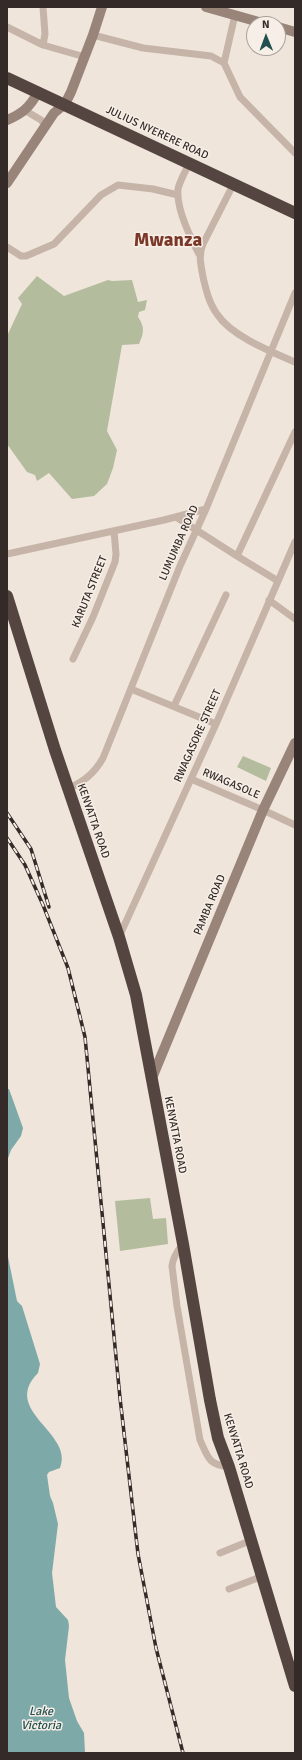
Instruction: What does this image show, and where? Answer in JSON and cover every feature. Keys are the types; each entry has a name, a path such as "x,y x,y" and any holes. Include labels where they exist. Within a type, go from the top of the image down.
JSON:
{"highway":[{"name":"JULIUS NYERERE ROAD","path":"7,78 234,183 295,213"},
{"name":"KENYATTA ROAD","path":"7,596 55,750 119,937 140,1010 218,1438 229,1467 252,1540 295,1686"}],"main road":[{"path":"7,183 54,113 65,104 72,92 102,7"},
{"path":"206,7 246,18"},
{"path":"7,120 26,111 33,103 38,92"},
{"name":"PAMBA ROAD","path":"152,1078 263,810 295,742"}],"street":[{"path":"43,7 45,34 43,45"},
{"path":"235,15 224,62 240,97 295,153"},
{"path":"7,27 43,45 85,57"},
{"path":"93,35 143,48 211,56 224,62"},
{"path":"26,111 41,120 46,126"},
{"path":"189,163 180,183 178,195 182,214 190,237 199,254 207,291 217,316 234,331 271,352 295,362"},
{"path":"199,254 234,183"},
{"path":"7,247 21,256 26,256 54,244 101,195 118,185 153,189 178,195"},
{"name":"LUMUMBA ROAD","path":"68,789 90,776 97,768 295,293"},
{"path":"236,556 295,432"},
{"path":"7,554 206,509"},
{"path":"176,517 196,531 278,581"},
{"name":"KARUTA STREET","path":"73,659 93,617 115,562 116,554 114,531"},
{"name":"RWAGASORE STREET","path":"119,937 216,724 295,542"},
{"path":"174,706 226,595"},
{"path":"269,600 295,619"},
{"path":"131,689 216,724"},
{"name":"RWAGASOLE","path":"191,779 295,825"},
{"path":"183,1244 176,1252 172,1260 172,1271 200,1440 209,1460 218,1466 229,1467"},
{"path":"220,1553 252,1540"},
{"path":"229,1589 263,1576"}],"green space":[{"path":"37,276 64,296 108,280 132,280 138,302 147,300 145,310 139,312 138,317 142,324 143,330 139,344 122,345 107,431 117,450 113,468 107,484 94,496 72,499 49,473 37,481 35,475 27,472 7,444 7,336 22,304 18,298"},
{"path":"243,756 271,768 266,781 237,767"},
{"path":"150,1198 153,1219 166,1218 168,1244 120,1251 115,1201"}],"water":[{"path":"7,1089 9,1089 23,1128 21,1136 11,1150 7,1161"},
{"name":"Lake Victoria","path":"7,1252 17,1301 22,1306 40,1364 38,1373 29,1387 28,1399 32,1411 58,1444 62,1455 60,1468 49,1472 47,1475 50,1496 58,1524 52,1573 56,1607 68,1620 69,1626 65,1660 69,1698 77,1721 84,1733 85,1753 7,1753"}],"railway":[{"path":"7,813 31,849 49,907"},
{"path":"7,838 25,865 43,905 68,968 85,1037 120,1398 138,1554 156,1648 183,1753"}],"district":[{"name":"Mwanza","path":"168,241"}]}
